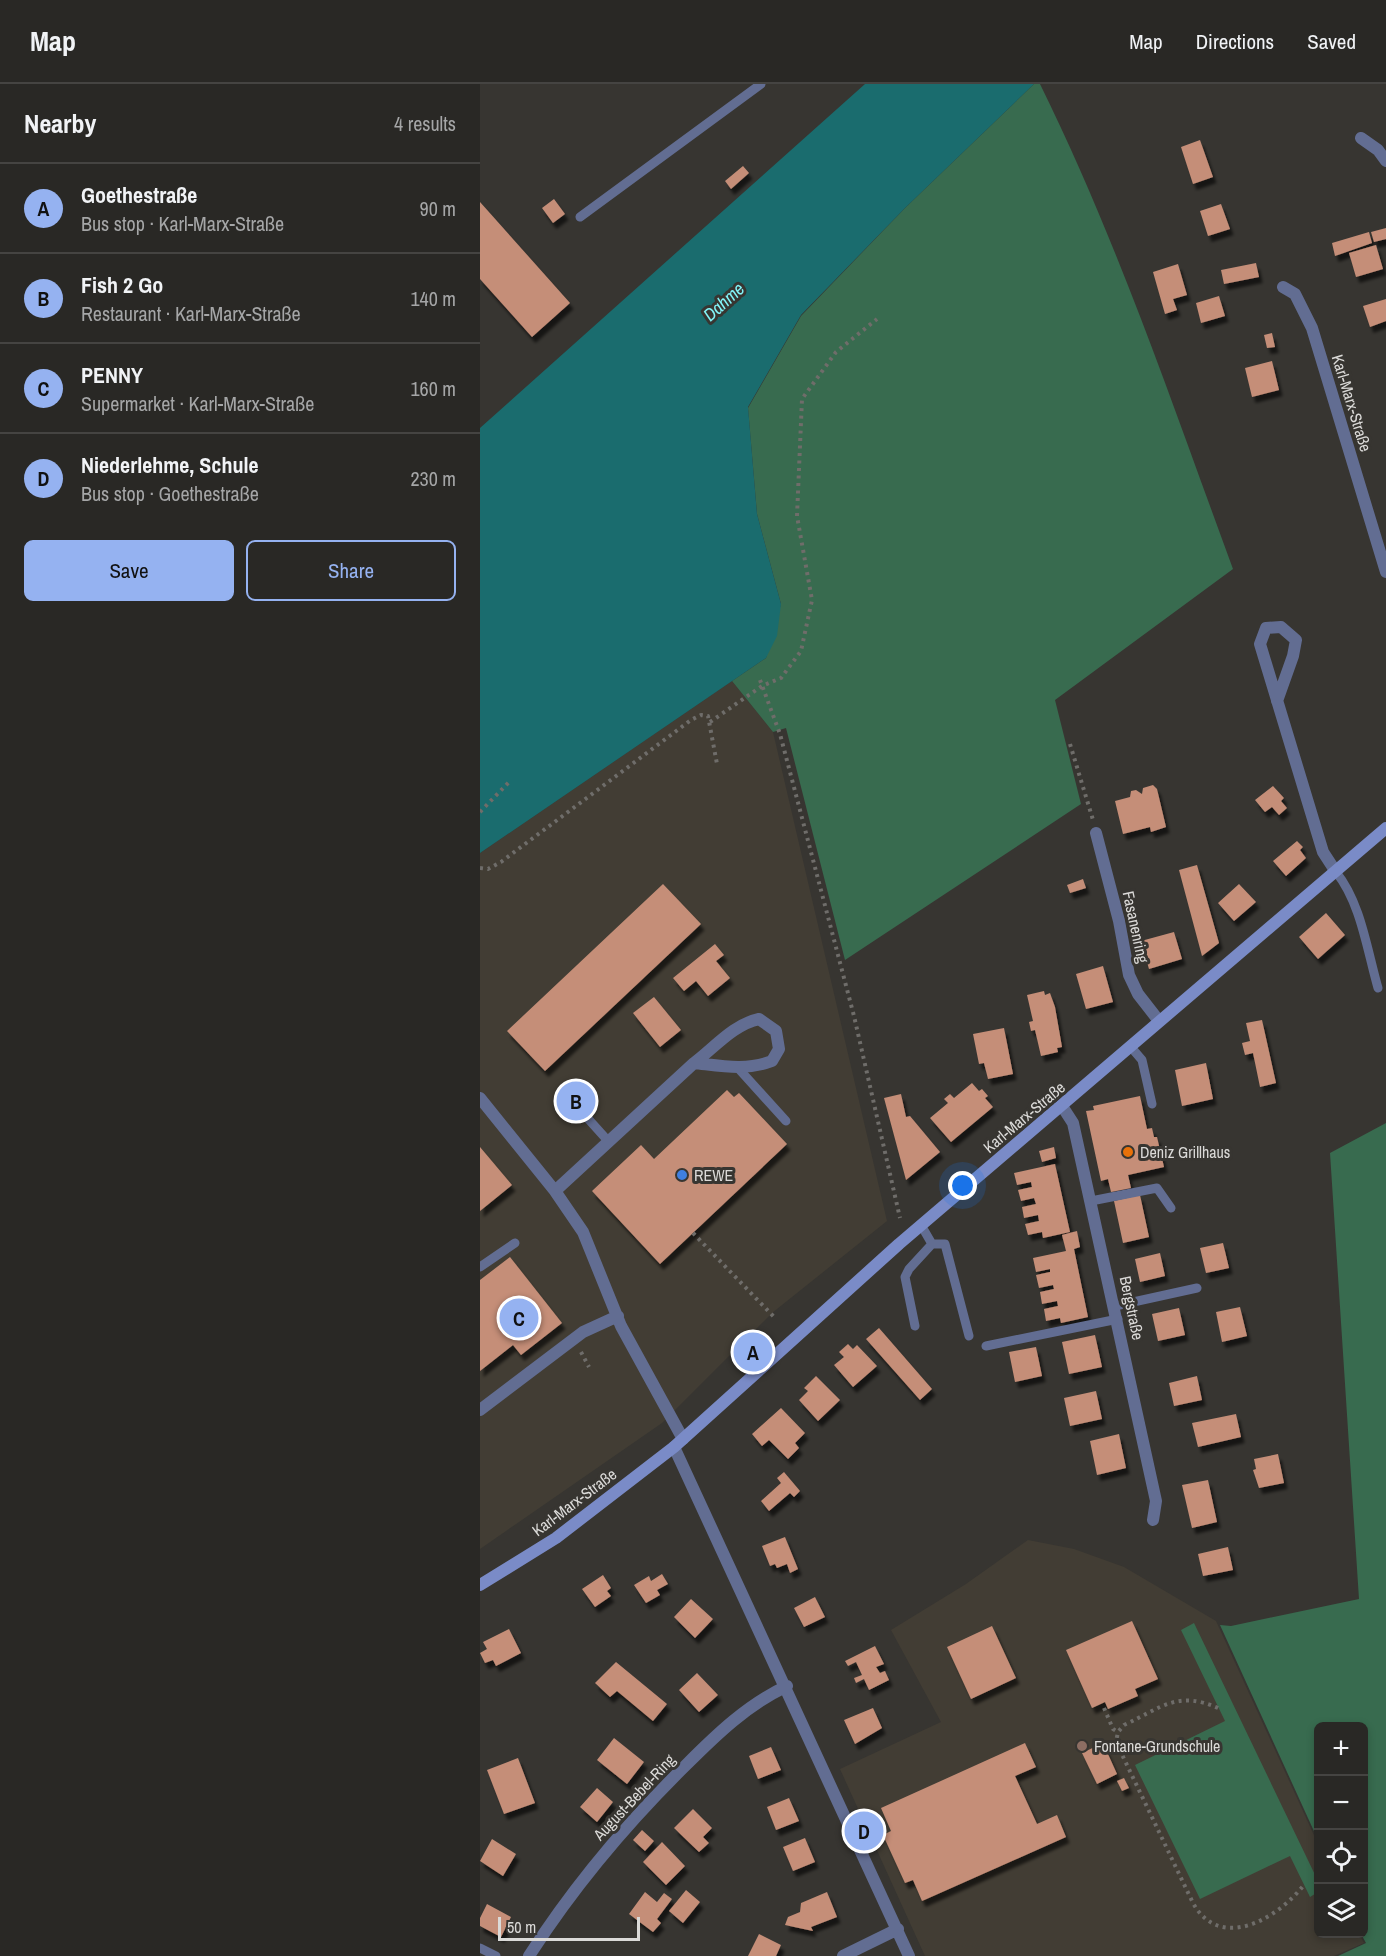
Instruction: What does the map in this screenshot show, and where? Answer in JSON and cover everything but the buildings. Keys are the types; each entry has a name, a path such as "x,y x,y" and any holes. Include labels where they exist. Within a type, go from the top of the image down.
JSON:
{"street":[{"path":"1361,138 1378,150 1386,161"},
{"name":"Karl-Marx-Straße","path":"1283,287 1295,294 1312,328 1386,572"},
{"path":"1276,701 1293,656 1296,640 1281,627 1266,628 1260,644 1276,701 1323,852 1336,872"},
{"name":"Karl-Marx-Straße","path":"480,1585 556,1538 678,1443 921,1225 1386,828"},
{"name":"Fasanenring","path":"1096,833 1119,921 1129,975 1138,994 1159,1021"},
{"path":"555,1191 694,1064 740,1026 759,1019 776,1032 779,1049 772,1061 758,1067 738,1068 694,1064"},
{"path":"480,1098 555,1191 583,1232 618,1316 663,1406 909,1956"},
{"name":"Bergstraße","path":"1062,1106 1073,1123 1118,1319 1156,1501 1153,1520"},
{"path":"480,1410 583,1332 618,1316"},
{"name":"August-Bebel-Ring","path":"529,1956 573,1890 652,1798 711,1738 750,1708 787,1686"},
{"path":"843,1956 898,1929"}],"lane":[{"path":"580,217 761,84"},
{"path":"1336,872 1346,884 1353,902 1378,988"},
{"path":"1130,1046 1142,1060 1152,1104"},
{"path":"738,1068 786,1121"},
{"path":"582,1112 609,1142"},
{"path":"1091,1201 1157,1188 1171,1208"},
{"path":"921,1225 932,1244"},
{"path":"480,1267 515,1243"},
{"path":"915,1326 905,1277 909,1269 932,1244 945,1244 969,1336"},
{"path":"1114,1306 1197,1288"},
{"path":"986,1346 1118,1319"},
{"path":"480,1948 496,1956"}],"path":[{"path":"710,722 762,686 781,678 801,651 812,600 797,516 802,399 836,352 877,319"},
{"path":"760,680 780,734 851,1005 900,1218"},
{"path":"480,868 488,869 501,862 691,720 701,715 708,716 710,722 717,764"},
{"path":"1070,744 1096,833"},
{"path":"480,812 512,780"},
{"path":"693,1233 775,1318"},
{"path":"745,1344 753,1352"},
{"path":"1218,1708 1200,1700 1181,1699 1124,1725 1118,1732 1116,1742 1193,1903 1204,1920 1214,1926 1227,1928 1255,1923 1279,1912 1304,1886"},
{"path":"1104,1708 1113,1728 1118,1732"}],"shaded area":[{"path":"732,681 773,732 887,1221 772,1313 662,1423 480,1549 480,853"},
{"name":"Fontane-Grundschule","path":"1028,1540 1074,1549 1124,1567 1216,1621 1314,1835 1314,1938 1361,1938 1364,1943 1334,1956 925,1956 840,1769 941,1722 891,1630 966,1584"}],"green space":[{"path":"1034,84 1040,84 1119,263 1233,569 1055,700 1081,804 845,960 786,728 773,732 732,681 766,658 781,604 757,514 748,408 801,316 905,208"},
{"path":"1386,1123 1386,1956 1338,1956 1366,1943 1363,1938 1368,1938 1368,1722 1314,1722 1314,1831 1220,1625 1231,1626 1359,1599 1330,1153"},
{"path":"1194,1623 1314,1873 1314,1894 1310,1897 1290,1856 1200,1899 1135,1765 1225,1721 1181,1630"}],"water":[{"name":"Dahme","path":"865,84 1034,84 905,208 801,315 748,407 757,514 781,604 777,636 766,658 480,853 480,428"}],"place":[{"name":"Fish 2 Go","path":"576,1101"},
{"name":"Deniz Grillhaus","path":"1128,1152"},
{"name":"REWE","path":"682,1175"},
{"name":"PENNY","path":"519,1318"},
{"name":"Goethestraße","path":"753,1352"},
{"name":"Fontane-Grundschule","path":"1082,1746"},
{"name":"Niederlehme, Schule","path":"864,1831"}]}
